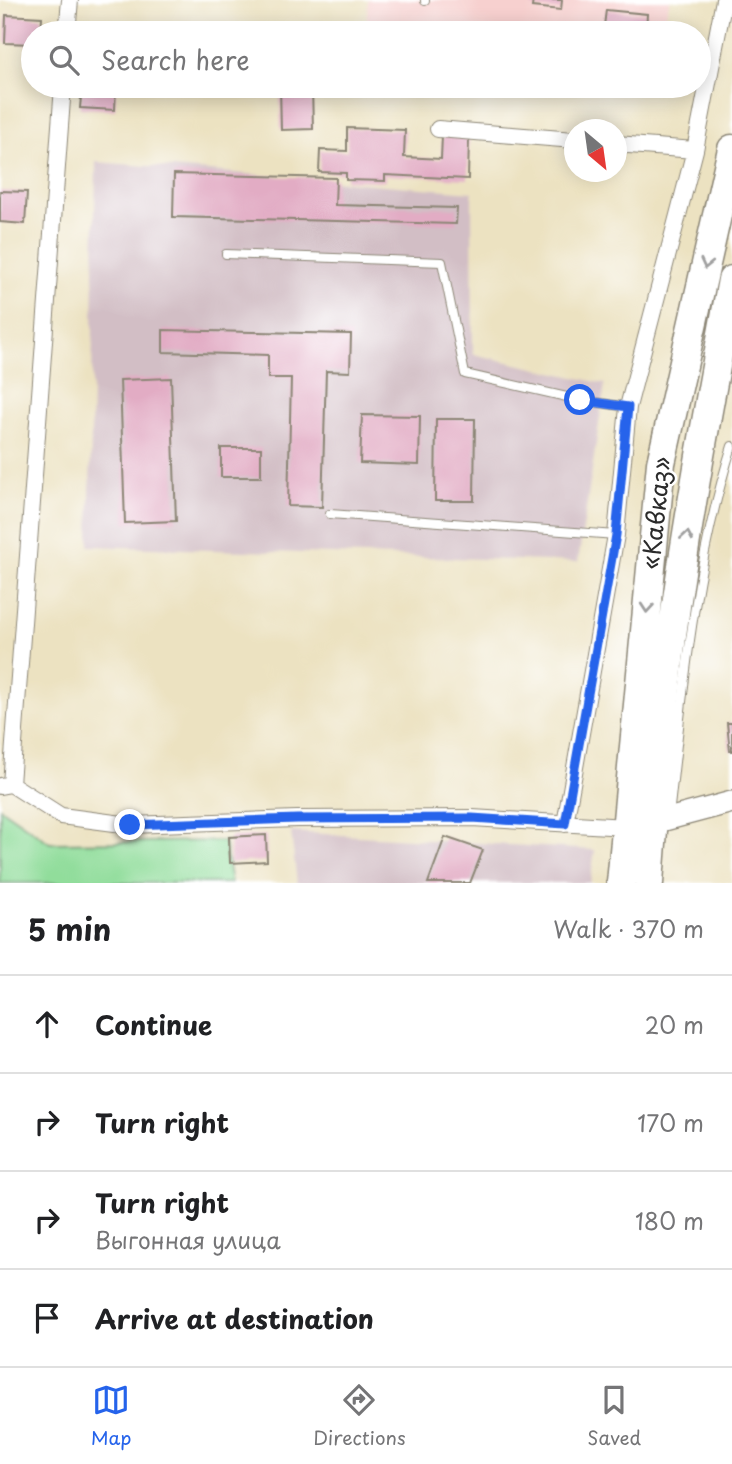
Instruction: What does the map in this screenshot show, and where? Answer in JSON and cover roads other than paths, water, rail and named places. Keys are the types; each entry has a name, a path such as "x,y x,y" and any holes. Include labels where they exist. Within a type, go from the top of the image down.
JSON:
{"highway":[{"name":"«Кавказ»","path":"649,883 661,463 732,149"},
{"name":"«Кавказ»","path":"621,883 649,823 674,622 699,458 732,280"}],"street":[{"path":"68,21 70,0"},
{"path":"711,67 724,0"},
{"path":"63,98 5,785 61,816 130,825 297,819 472,818 565,824 649,823 730,805"},
{"path":"565,824 616,535 628,407 695,150 705,98"},
{"path":"438,129 564,140"},
{"path":"627,145 695,150"}],"lane":[{"path":"226,254 442,262 465,374 580,400 628,407"},
{"path":"649,823 683,693 698,587 719,486 732,446"},
{"path":"330,514 616,535"}]}
